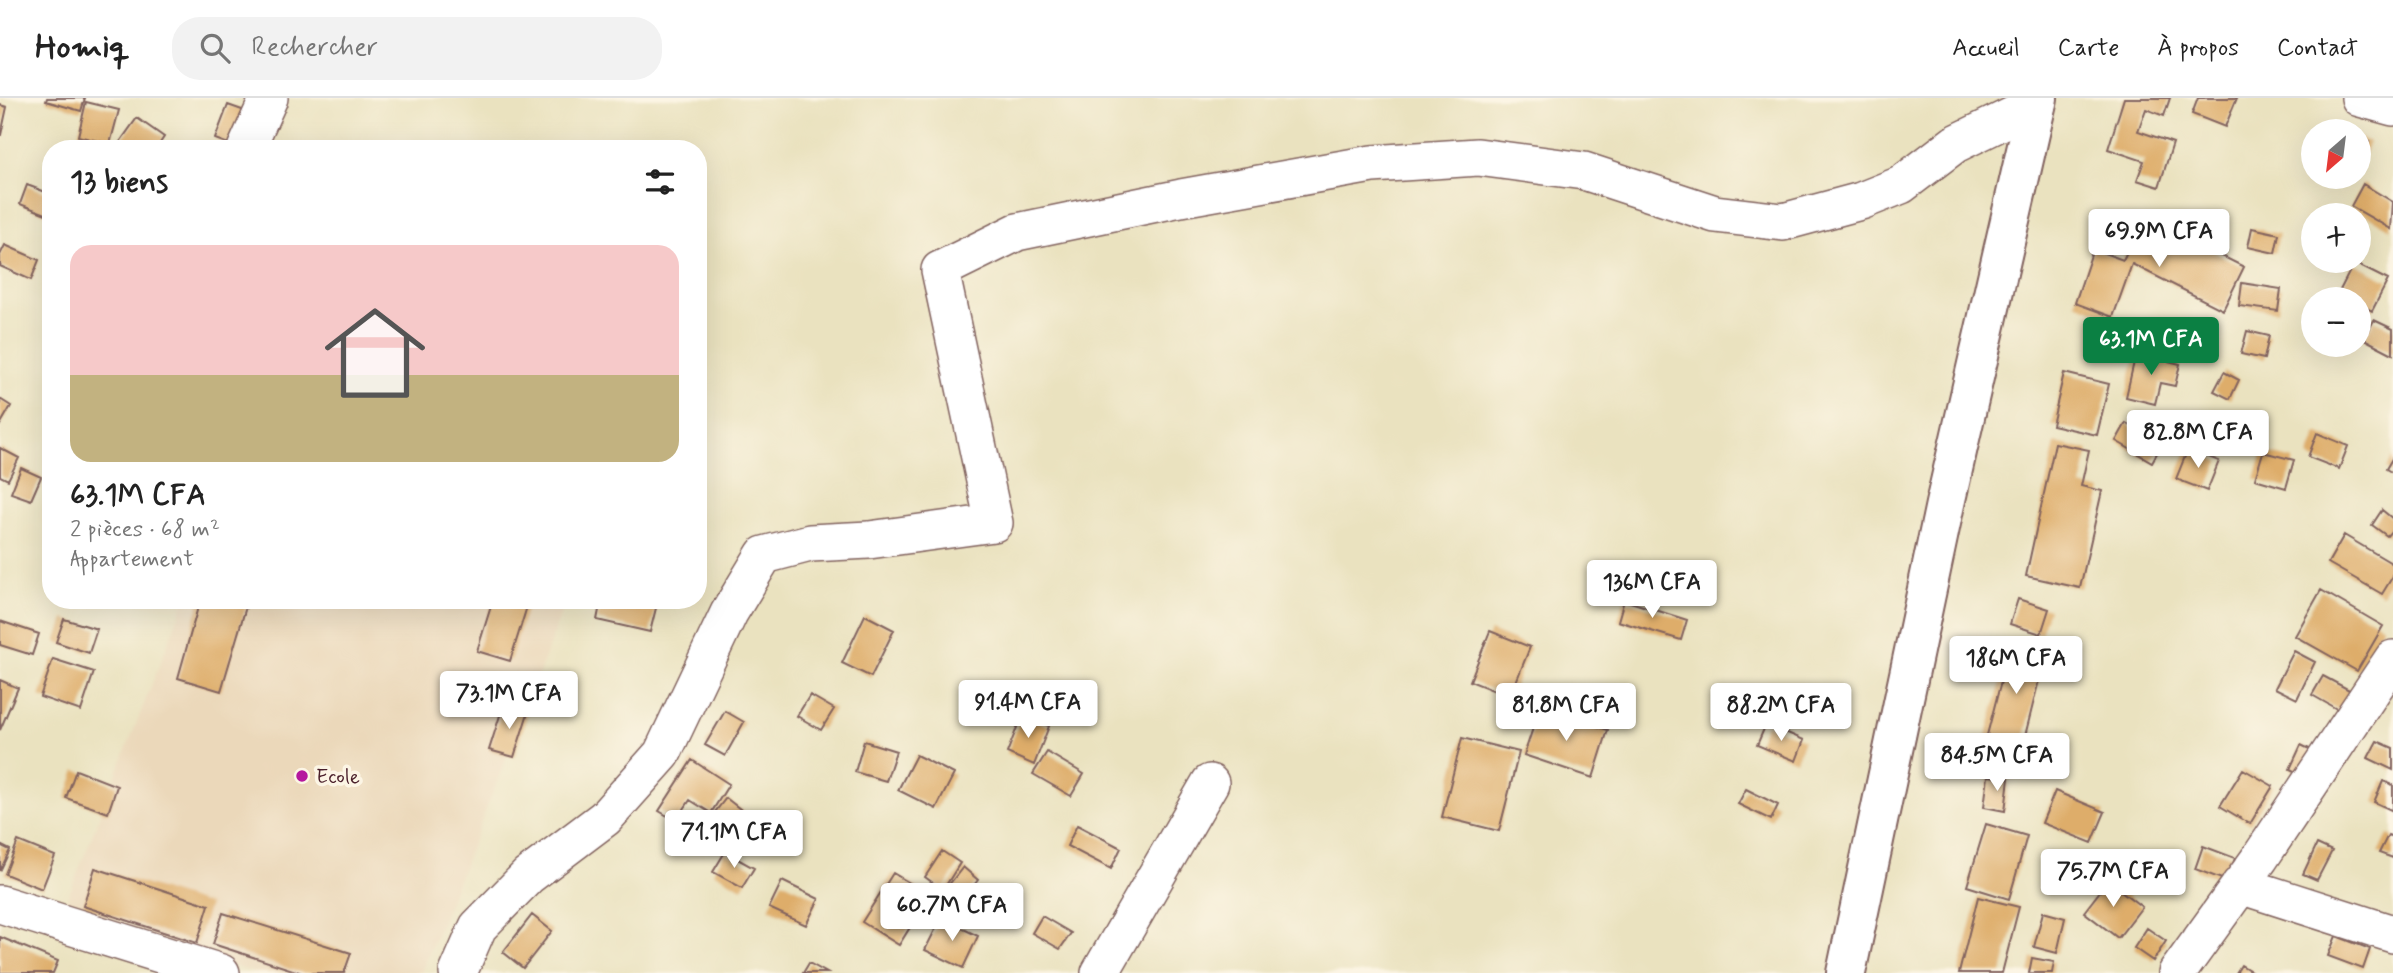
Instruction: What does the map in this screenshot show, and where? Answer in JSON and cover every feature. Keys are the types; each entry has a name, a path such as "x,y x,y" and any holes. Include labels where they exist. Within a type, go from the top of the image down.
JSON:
{"main road":[{"path":"1846,973 1945,504 2037,101"}],"street":[{"path":"250,140 269,98"},
{"path":"2360,98 2393,107"},
{"path":"458,973 478,928 528,876 605,818 662,754 729,613 764,555 810,543 869,540 994,523 940,270 1017,232 1029,229 1181,198 1372,164 1478,157 1584,172 1715,214 1783,222 1861,201 1901,185 1955,144 2037,101"},
{"path":"2176,973 2380,701 2393,659"},
{"path":"1100,973 1210,783"},
{"path":"2240,885 2393,934"},
{"path":"0,904 221,973"}],"shaded area":[{"path":"181,609 563,609 421,973 256,973 62,912"}],"building":[{"path":"47,98 85,98 81,111 46,101"},
{"path":"2124,98 2170,98 2164,116 2146,109 2138,131 2173,143 2159,187 2137,180 2144,161 2108,149"},
{"path":"2198,98 2237,98 2225,127 2192,114"},
{"path":"86,102 119,110 111,140 78,136"},
{"path":"0,105 7,107 1,135 0,135"},
{"path":"228,105 259,116 247,140 215,139"},
{"path":"137,118 164,137 162,140 121,140"},
{"path":"27,185 42,191 42,213 20,204"},
{"path":"2360,189 2371,189 2393,202 2391,229 2371,218 2371,203 2353,203"},
{"path":"2144,217 2244,267 2223,310 2132,264 2113,317 2075,303 2093,249 2123,260"},
{"path":"2252,228 2279,234 2275,253 2248,247"},
{"path":"5,245 39,260 31,280 0,266 0,255"},
{"path":"2371,272 2388,280 2372,311 2371,287 2342,287 2349,273"},
{"path":"2242,283 2281,289 2278,311 2239,306"},
{"path":"2100,319 2137,328 2131,349 2094,340"},
{"path":"2374,320 2393,329 2393,354 2371,343 2371,326"},
{"path":"2247,331 2269,336 2264,359 2241,354"},
{"path":"2136,353 2180,364 2175,386 2160,383 2155,404 2126,397"},
{"path":"2224,372 2239,380 2230,399 2214,391"},
{"path":"2064,373 2109,384 2097,435 2052,425"},
{"path":"0,399 11,406 0,425"},
{"path":"2126,423 2162,444 2152,462 2116,441"},
{"path":"2317,433 2348,446 2339,469 2308,457"},
{"path":"2055,443 2089,450 2081,486 2102,491 2080,588 2026,576"},
{"path":"0,448 19,458 8,480 0,476"},
{"path":"2188,449 2219,461 2207,491 2176,479"},
{"path":"2263,452 2294,460 2286,488 2255,479"},
{"path":"2393,457 2393,473 2386,469"},
{"path":"21,468 41,477 31,500 11,493"},
{"path":"2382,510 2393,519 2393,529 2387,536 2372,525"},
{"path":"2344,535 2393,564 2393,576 2382,594 2328,563"},
{"path":"2321,590 2383,626 2357,671 2295,636"},
{"path":"2018,599 2049,609 2041,634 2010,624"},
{"path":"1624,600 1687,620 1681,640 1618,621"},
{"path":"197,609 245,609 221,691 178,678"},
{"path":"490,609 526,609 510,661 477,651"},
{"path":"599,609 656,609 650,632 597,620"},
{"path":"865,615 894,630 871,677 842,663"},
{"path":"64,619 97,629 89,653 56,642"},
{"path":"0,621 39,634 32,655 0,645"},
{"path":"1490,631 1530,647 1510,697 1470,681"},
{"path":"2011,643 2046,652 2022,748 1986,739"},
{"path":"2294,651 2315,662 2297,699 2275,688"},
{"path":"53,659 94,672 81,711 40,697"},
{"path":"2323,676 2353,692 2342,712 2312,695"},
{"path":"0,680 18,688 0,730"},
{"path":"810,695 834,709 821,730 797,716"},
{"path":"503,706 528,713 514,757 489,750"},
{"path":"1540,707 1608,730 1593,778 1524,755"},
{"path":"725,711 744,722 725,756 705,745"},
{"path":"1022,715 1049,726 1034,765 1007,753"},
{"path":"1766,724 1804,740 1796,761 1757,745"},
{"path":"1462,738 1519,752 1499,831 1442,817"},
{"path":"864,741 896,751 886,781 855,772"},
{"path":"2377,741 2393,748 2393,770 2368,758"},
{"path":"2301,745 2330,759 2318,783 2290,769"},
{"path":"1047,752 1084,774 1071,796 1033,774"},
{"path":"916,755 954,774 936,809 898,790"},
{"path":"692,760 729,784 711,813 690,800 676,821 659,811"},
{"path":"2243,769 2273,786 2250,824 2220,806"},
{"path":"76,770 117,786 108,813 66,798"},
{"path":"1988,776 2009,778 2005,811 1984,807"},
{"path":"2383,781 2393,785 2393,811 2374,802"},
{"path":"1746,789 1778,805 1771,820 1738,804"},
{"path":"2055,791 2105,812 2092,843 2042,823"},
{"path":"726,798 754,820 741,838 712,816"},
{"path":"1986,824 2027,836 2009,899 1967,886"},
{"path":"1077,825 1121,848 1111,869 1067,846"},
{"path":"2388,835 2393,837 2393,858 2379,853"},
{"path":"18,841 55,856 42,889 5,874"},
{"path":"2317,844 2332,851 2317,880 2303,874"},
{"path":"0,845 10,850 0,871"},
{"path":"2203,846 2235,858 2227,881 2195,869"},
{"path":"942,851 960,863 943,890 925,877"},
{"path":"725,852 754,868 742,888 713,872"},
{"path":"963,867 978,880 953,912 937,900"},
{"path":"95,868 209,905 197,943 83,906"},
{"path":"893,873 930,895 899,945 862,922"},
{"path":"782,881 819,899 806,925 769,908"},
{"path":"2108,881 2142,907 2118,938 2084,912"},
{"path":"1978,897 2019,907 2002,973 1959,973"},
{"path":"2043,912 2065,918 2057,953 2034,947"},
{"path":"223,913 351,953 344,973 302,973 213,944"},
{"path":"532,915 552,931 523,968 503,952"},
{"path":"1042,916 1071,933 1060,949 1032,933"},
{"path":"941,918 978,936 963,968 925,950"},
{"path":"2147,928 2166,941 2153,961 2134,948"},
{"path":"2336,936 2370,949 2363,969 2328,956"},
{"path":"0,937 58,961 53,973 0,973"},
{"path":"2032,958 2054,962 2052,973 2029,973"},
{"path":"809,963 827,973 803,973"},
{"path":"2241,965 2254,973 2236,973"}],"place":[{"name":"Ecole","path":"302,776"}]}
